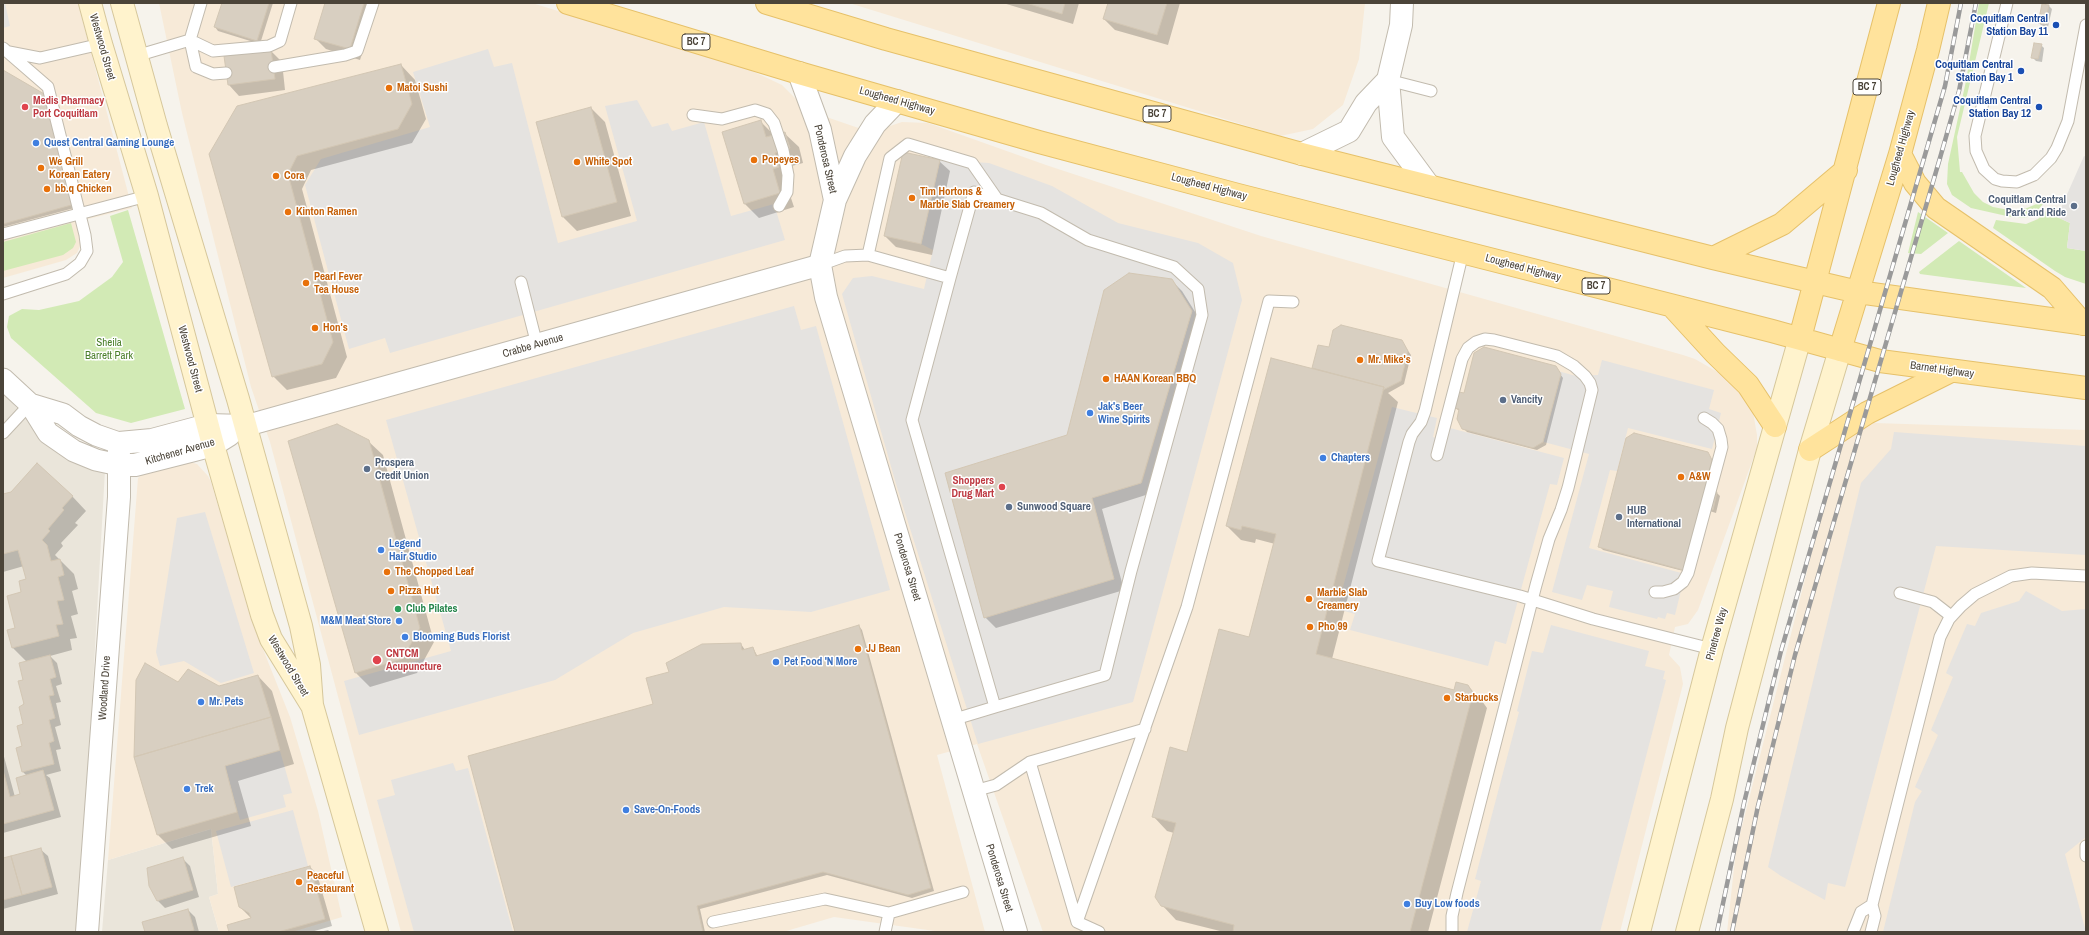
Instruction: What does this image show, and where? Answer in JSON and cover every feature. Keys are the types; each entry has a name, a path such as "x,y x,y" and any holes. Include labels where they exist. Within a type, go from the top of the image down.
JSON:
{"main road":[{"name":"Westwood Street","path":"90,3 100,44 147,196 210,435 264,624 282,659 312,705"},
{"name":"Westwood Street","path":"122,3 136,56 245,426 305,640 309,665 312,705 377,932"},
{"name":"Lougheed Highway","path":"568,3 799,73 1133,167 1800,338"},
{"name":"BC 7","path":"767,3 886,39 1302,154 1713,258 1858,292"},
{"name":"BC 7","path":"1800,338 1846,170 1889,3"},
{"name":"Lougheed Highway","path":"1840,350 1900,154 1939,3"},
{"path":"1900,154 1915,183 1936,208 2052,288 2084,324"},
{"path":"1713,258 1782,224 1846,170"},
{"path":"1858,292 2084,324"},
{"path":"1672,306 1715,353 1748,385 1775,426"},
{"name":"Barnet Highway","path":"1800,338 1880,362 1949,372 2086,388"},
{"name":"Pinetree Way","path":"1639,932 1712,649 1800,338"},
{"path":"1687,932 1722,799 1737,728 1810,450 1840,350"},
{"path":"1810,450 1866,413 1949,372"}],"street":[{"path":"1402,3 1401,25 1388,80 1393,137 1429,186"},
{"name":"Ponderosa Street","path":"799,73 820,130 834,200"},
{"path":"1302,154 1349,131 1366,103 1388,80"},
{"name":"Ponderosa Street","path":"897,101 875,124 864,141 834,200 820,265 826,297 1016,932"},
{"name":"Crabbe Avenue","path":"245,426 820,265"},
{"name":"Kitchener Avenue","path":"3,379 30,404 48,433 74,451 96,460 119,465 152,461 210,435"},
{"name":"Kitchener Avenue","path":"30,404 63,414 90,432 119,443 210,435 245,426"},
{"name":"Woodland Drive","path":"87,932 119,497 119,443"}],"lane":[{"path":"201,3 190,40 196,67 213,74 226,73"},
{"path":"136,56 190,40 213,51 269,46 280,42 291,3"},
{"path":"274,67 345,56 357,50 373,3"},
{"path":"2007,3 1975,136 1976,151 1984,169 1995,179 2002,181 2017,182 2034,175 2051,158 2057,148 2068,121 2086,25"},
{"path":"6,50 40,58 100,44"},
{"path":"3,294 66,274 80,263 86,251 80,215 48,87 6,50"},
{"path":"1388,80 1431,91"},
{"path":"693,115 722,119 755,110 767,114 774,123 783,150 788,175 788,192 780,206"},
{"path":"868,255 890,158 908,144 972,163 997,199"},
{"path":"952,720 1105,675 1131,571 1202,315 1198,289 1174,267 1088,240 1041,213 974,192 912,420 995,707"},
{"path":"3,234 80,215 147,196"},
{"path":"1463,252 1423,417 1409,442 1378,561 1520,596 1593,619 1712,649"},
{"path":"820,265 845,256 868,255 950,278"},
{"path":"521,282 537,345"},
{"path":"1077,922 1187,607 1269,301 1293,302"},
{"path":"1437,455 1462,359 1468,348 1476,342 1494,340 1560,357 1571,363 1586,376 1592,390 1564,502 1548,539 1457,893 1452,916 1452,932"},
{"path":"3,433 30,404"},
{"path":"1655,592 1663,592 1675,588 1685,579 1688,573 1722,445 1717,429 1704,418"},
{"path":"1871,932 1875,916 1872,905 1940,637 1951,616 1975,594 1992,584 2016,575 2040,573 2086,576"},
{"path":"1900,593 1933,602 1951,616"},
{"path":"974,791 996,785 1030,762 1145,730"},
{"path":"1030,762 1077,922 1099,932"},
{"path":"2086,846 2086,856"},
{"path":"713,922 825,899 889,913 963,892"},
{"path":"1853,932 1861,912 1872,905"},
{"path":"885,932 889,913"}],"shaded area":[{"path":"3,3 78,3 132,208 80,221 82,242 77,253 66,260 3,278"},
{"path":"3,3 5,3 10,26 3,28"},
{"name":"Sunwood Square","path":"159,3 532,3 748,69 782,85 797,100 803,109 879,135 887,127 902,122 928,123 1046,165 1261,236 1683,355 1695,359 1721,374 1740,391 1753,412 1757,435 1757,448 1698,610 1688,624 1675,627 1669,655 1680,667 1683,684 1620,932 1043,932 977,744 937,755 985,932 942,932 834,917 783,932 401,932 270,442 251,387 182,113"},
{"path":"849,3 1365,3 1359,59 1343,105 1313,129 1280,136"},
{"path":"488,49 494,67 512,63 558,243 637,221 605,106 637,100 652,127 668,123 672,131 704,122 731,216 774,204 785,240 390,353 385,338 349,349 305,185 321,159 430,127 413,72"},
{"name":"Coquitlam Central Park and Ride","path":"2084,156 2086,157 2086,251 2067,248 2070,223 2057,217"},
{"path":"940,160 989,163 1052,186 1118,223 1198,243 1233,263 1242,300 1133,702 978,744 896,484 842,294 853,278 872,276 924,289 933,250 921,244","holes":["1129,273 1172,279 1192,311 1142,483 1092,498 1114,579 984,617 945,473 1067,435 1104,290"]},
{"path":"794,306 801,330 816,326 890,590 811,612 724,607 633,633 555,680 359,735 344,681 451,651 386,420"},
{"path":"1602,360 1714,390 1709,409 1721,413 1712,449 1628,428 1617,471 1610,470 1589,548 1685,574 1675,615 1667,613 1665,619 1658,617 1657,619 1609,607 1613,591 1587,585 1582,600 1552,592 1589,454 1540,441 1558,371 1576,376 1598,375"},
{"path":"3,394 63,454 105,470 79,932 3,932"},
{"path":"1392,407 1437,418 1433,437 1446,441 1450,428 1564,458 1557,485 1550,484 1506,644 1495,641 1488,666 1350,630 1355,614 1337,609"},
{"path":"1845,422 2086,430 2086,932 1727,932 1736,850"},
{"path":"1894,432 2086,446 2086,555 1936,546 1845,887 1828,883 1825,900 1781,876 1768,867 1861,483 1891,449"},
{"path":"186,461 197,464 208,476 211,482 255,629 290,717 318,811 342,917 292,932 219,932 209,897 218,894 211,829 108,860 138,478 144,473"},
{"path":"205,512 254,673 221,683 184,661 160,666 156,652 177,518"},
{"path":"2026,591 2062,611 2086,609 2086,837 2065,854 2086,932 1883,932 1915,802 1922,791 1915,787 1938,735 1931,730 1953,677 1946,673 1967,624 1975,626 1981,613 2019,601"},
{"path":"1551,625 1649,651 1645,666 1665,671 1663,679 1666,680 1600,932 1467,932 1481,881 1475,879 1519,712 1517,711 1532,651 1543,653"},
{"path":"280,751 292,793 283,795 286,807 240,820 225,766"},
{"path":"453,763 456,771 468,768 513,932 414,932 377,800 395,795 391,780"},
{"path":"293,810 308,866 231,887 216,831"},
{"path":"211,829 218,894 209,897 219,932 102,932 108,860"}],"green space":[{"path":"1979,3 1989,3 1957,137 1960,172 1962,172 1974,193 1983,202 1993,207 2009,210 2027,208 2039,203 2043,204 2036,212 2025,218 2011,217 1971,208 1952,195 1947,184 1948,164 1966,81"},
{"path":"2049,208 2059,211 2057,217 2070,223 2067,248 2086,251 2086,284 2065,277 2055,271 1993,228 1996,220 2026,224 2038,219"},
{"name":"Sheila Barrett Park","path":"128,210 185,409 131,423 96,413 11,338 7,327 9,316 22,309 39,310 79,301 112,277 123,262 110,216"},
{"path":"1918,212 1948,233 1921,254 1908,253"},
{"path":"71,223 76,242 73,248 63,255 3,271 3,242"},
{"path":"1959,241 2026,288 1920,274 1919,272"}],"building":[{"path":"222,3 269,3 257,41 214,27"},
{"path":"325,3 364,3 350,49 314,39"},
{"path":"1026,3 1065,3 1062,14"},
{"path":"1108,3 1167,3 1157,35 1103,19"},
{"path":"2042,4 2049,5 2045,24 2038,23"},
{"path":"2034,43 2042,44 2038,59 2031,58"},
{"path":"271,50 275,79 228,85 224,56"},
{"path":"401,64 412,104 398,129 297,156 288,174 333,342 322,364 272,377 209,154 237,106"},
{"path":"3,70 46,95 75,204 3,224"},
{"name":"White Spot","path":"591,107 617,202 562,217 536,122"},
{"name":"Popeyes","path":"761,120 766,137 785,132 790,148 775,153 779,167 773,169 780,193 744,204 722,132"},
{"name":"Tim Hortons & Marble Slab Creamery","path":"903,152 940,160 921,244 884,236"},
{"path":"1129,273 1172,279 1192,311 1141,483 1092,498 1114,579 984,618 945,473 1067,435 1104,290"},
{"name":"Mr. Mike's","path":"1341,325 1402,340 1408,351 1401,381 1383,390 1384,387 1312,368 1318,345 1329,347 1333,330"},
{"name":"Vancity","path":"1484,347 1556,366 1561,374 1543,442 1533,448 1462,429 1457,419 1459,409 1450,407 1454,391 1464,393 1474,353"},
{"path":"1271,358 1384,387 1316,654 1454,690 1456,682 1468,685 1473,693 1410,932 1233,932 1234,925 1161,906 1155,897 1176,823 1152,817 1170,747 1187,752 1219,629 1249,637 1276,534 1242,526 1241,530 1226,526"},
{"path":"337,424 369,440 420,628 402,659 355,673 288,441"},
{"path":"1634,433 1708,452 1712,460 1705,488 1717,492 1713,510 1700,507 1683,570 1598,547 1626,438"},
{"path":"37,463 73,496 62,508 64,510 48,529 50,531 42,540 47,545 51,561 60,559 64,575 58,577 64,600 57,601 63,624 56,625 59,636 12,648 7,630 15,628 7,596 21,592 19,581 26,579 18,550 3,554 3,494 11,492"},
{"path":"859,625 931,888 908,895 823,872 697,906 703,932 515,932 468,756 653,704 646,678 669,672 666,663 702,644 741,643 742,650 753,647 756,656"},
{"path":"50,655 56,677 50,679 54,695 49,696 55,718 49,720 54,741 49,743 54,764 22,772 16,748 22,746 17,726 23,724 19,707 24,704 18,681 23,680 19,663"},
{"name":"Mr. Pets","path":"145,663 178,682 188,669 219,686 258,675 271,717 134,757 136,680"},
{"name":"Trek","path":"271,717 280,750 225,766 237,812 157,835 134,757"},
{"path":"3,770 10,797 20,794 16,778 43,770 54,810 3,824"},
{"path":"41,848 52,887 22,895 11,856"},
{"path":"11,856 22,895 3,900 3,858"},
{"path":"183,857 193,890 157,901 149,886 147,868"},
{"path":"310,866 325,919 278,932 229,932 227,925 251,918 249,913 239,907 234,887"},
{"path":"188,909 194,930 187,932 145,932 142,922"}],"railway":[{"path":"1717,932 1744,803 1781,651 1945,86 1961,3"},
{"path":"1732,932 1758,806 1795,655 1959,91 1976,3"}],"place":[{"name":"Coquitlam Central Station Bay 11","path":"2056,25"},
{"name":"Coquitlam Central Station Bay 1","path":"2021,71"},
{"name":"Matoi Sushi","path":"389,88"},
{"name":"Medis Pharmacy Port Coquitlam","path":"25,107"},
{"name":"Coquitlam Central Station Bay 12","path":"2039,107"},
{"name":"Quest Central Gaming Lounge","path":"36,143"},
{"name":"Popeyes","path":"754,160"},
{"name":"White Spot","path":"577,162"},
{"name":"We Grill Korean Eatery","path":"41,168"},
{"name":"Cora","path":"276,176"},
{"name":"bb.q Chicken","path":"47,189"},
{"name":"Tim Hortons & Marble Slab Creamery","path":"912,198"},
{"name":"Coquitlam Central Park and Ride","path":"2074,206"},
{"name":"Kinton Ramen","path":"288,212"},
{"name":"Pearl Fever Tea House","path":"306,283"},
{"name":"Hon's","path":"315,328"},
{"name":"Mr. Mike's","path":"1360,360"},
{"name":"HAAN Korean BBQ","path":"1106,379"},
{"name":"Vancity","path":"1503,400"},
{"name":"Jak's Beer Wine Spirits","path":"1090,413"},
{"name":"Chapters","path":"1323,458"},
{"name":"Prospera Credit Union","path":"367,469"},
{"name":"A&W","path":"1681,477"},
{"name":"Shoppers Drug Mart","path":"1002,487"},
{"name":"Sunwood Square","path":"1009,507"},
{"name":"HUB International","path":"1619,517"},
{"name":"Legend Hair Studio","path":"381,550"},
{"name":"The Chopped Leaf","path":"387,572"},
{"name":"Pizza Hut","path":"391,591"},
{"name":"Marble Slab Creamery","path":"1309,599"},
{"name":"Club Pilates","path":"398,609"},
{"name":"M&M Meat Store","path":"399,621"},
{"name":"Pho 99","path":"1310,627"},
{"name":"Blooming Buds Florist","path":"405,637"},
{"name":"JJ Bean","path":"858,649"},
{"name":"CNTCM Acupuncture","path":"377,660"},
{"name":"Pet Food 'N More","path":"776,662"},
{"name":"Starbucks","path":"1447,698"},
{"name":"Mr. Pets","path":"201,702"},
{"name":"Trek","path":"187,789"},
{"name":"Save-On-Foods","path":"626,810"},
{"name":"Peaceful Restaurant","path":"299,882"},
{"name":"Buy Low foods","path":"1407,904"}]}
